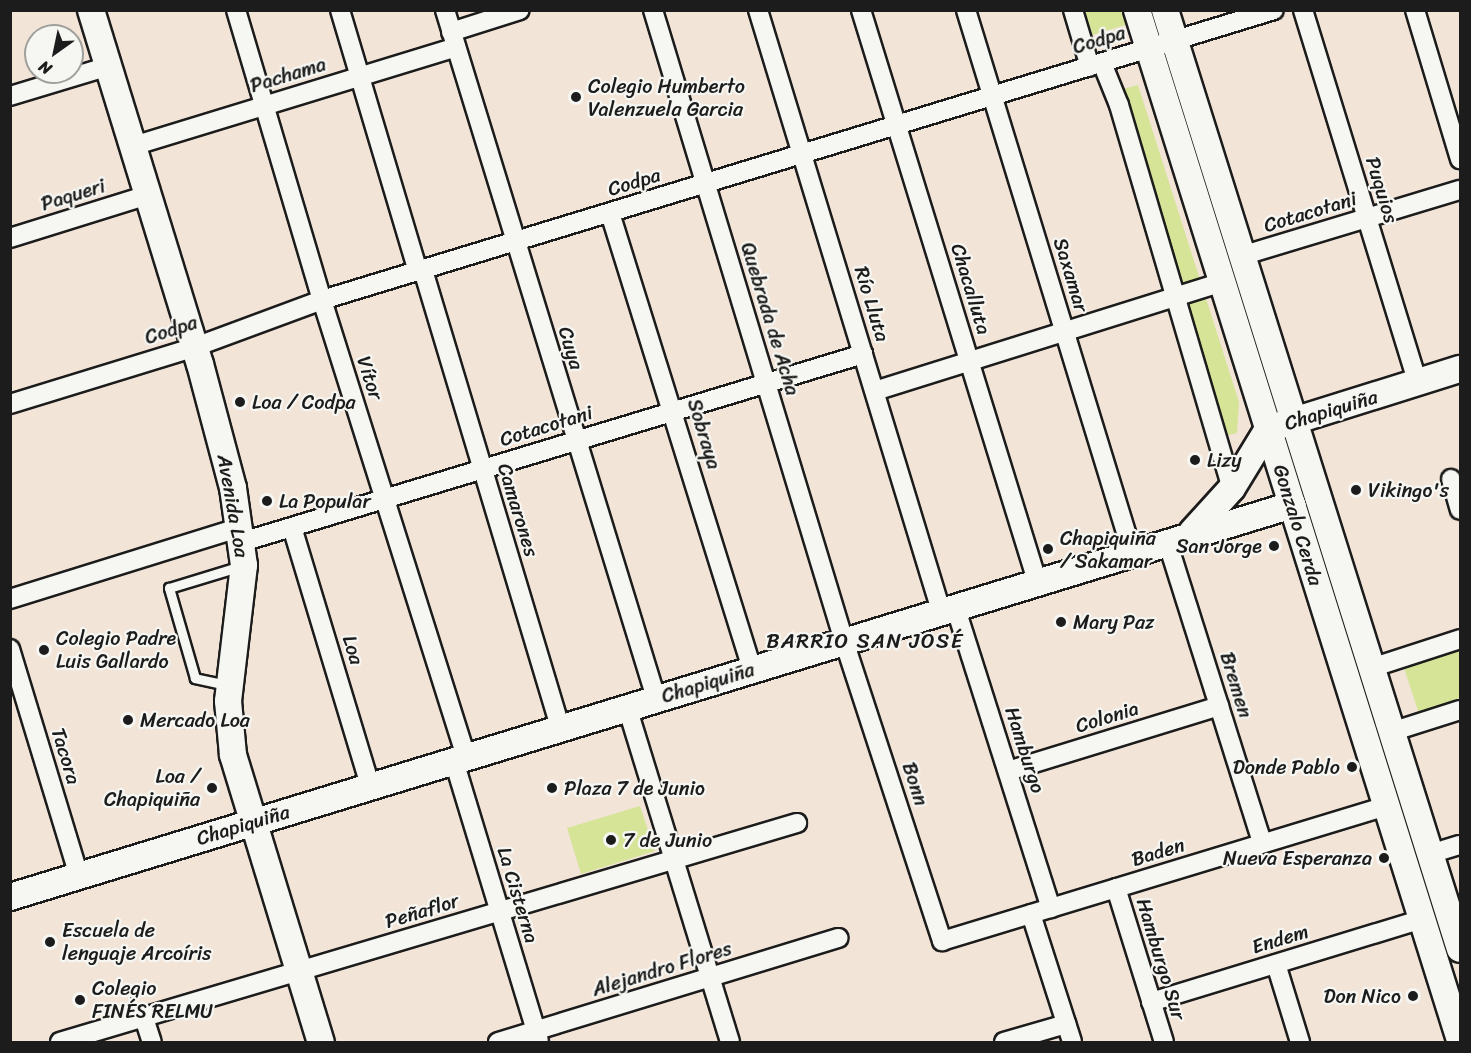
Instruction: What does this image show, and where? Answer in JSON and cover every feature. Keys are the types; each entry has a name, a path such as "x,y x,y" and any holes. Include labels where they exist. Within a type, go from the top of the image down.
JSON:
{"street":[{"name":"Avenida Loa","path":"91,10 195,347 242,545 229,686 232,755 321,1042"},
{"name":"Vítor","path":"236,10 460,759"},
{"name":"Camarones","path":"340,10 483,469 560,728"},
{"name":"Cuya","path":"445,10 514,242 656,698"},
{"name":"Pachama","path":"133,146 360,76 454,40 520,10"},
{"name":"Quebrada de Acha","path":"653,10 844,640"},
{"name":"Río Lluta","path":"758,10 863,354 948,609"},
{"name":"Chacalluta","path":"861,10 1037,581"},
{"name":"Saxamar","path":"966,10 1132,552"},
{"path":"1073,10 1096,65 1119,105 1232,488"},
{"name":"Gonzalo Cerda","path":"1137,10 1222,282 1280,426 1371,668 1461,949"},
{"name":"Gonzalo Cerda","path":"1165,10 1241,256 1280,426 1292,505 1422,919 1453,992 1461,1040"},
{"name":"Codpa","path":"10,404 195,347 322,300 1274,10"},
{"name":"Puquios","path":"1303,10 1418,382"},
{"path":"1415,10 1461,159"},
{"path":"10,96 109,66"},
{"name":"Cotacotani","path":"1241,256 1461,190"},
{"name":"Paqueri","path":"10,238 148,195"},
{"name":"Sobraya","path":"610,213 674,411 752,669"},
{"path":"875,391 1222,282"},
{"name":"Cotacotani","path":"10,599 242,545 292,527 863,354"},
{"name":"Chapiquiña","path":"10,897 1178,538 1232,488 1280,426 1461,369"},
{"path":"1451,479 1461,510"},
{"path":"1178,538 1292,505"},
{"name":"Loa","path":"292,527 370,786"},
{"name":"Bremen","path":"1178,538 1219,706 1262,843"},
{"name":"Hamburgo","path":"948,609 1008,771 1051,908"},
{"path":"1371,668 1461,639"},
{"name":"Bonn","path":"844,640 942,941"},
{"name":"Tacora","path":"10,649 79,876"},
{"name":"Colonia","path":"1008,771 1219,706"},
{"path":"627,707 730,1042"},
{"path":"1391,732 1461,710"},
{"name":"La Cisterna","path":"460,759 500,912 538,1037"},
{"name":"Baden","path":"942,941 1386,806"},
{"name":"Peñaflor","path":"60,1042 797,823"},
{"path":"1430,854 1461,845"},
{"name":"Hamburgo Sur","path":"1116,888 1164,1042"},
{"path":"1031,914 1072,1042"},
{"name":"Endem","path":"1151,1002 1422,919"},
{"name":"Alejandro Flores","path":"498,1042 538,1037 710,978 838,938"},
{"path":"1276,964 1300,1042"},
{"path":"144,1018 152,1042"},
{"path":"1004,1042 1066,1024"}],"lane":[{"path":"229,686 195,678 169,588 242,545"}],"green space":[{"path":"1077,11 1121,11 1126,25 1085,37"},
{"path":"1138,85 1239,402 1237,433 1213,439 1104,94"},
{"path":"1460,650 1460,711 1422,723 1404,668"},
{"name":"7 de Junio","path":"640,806 655,851 581,874 567,828"}],"place":[{"name":"Colegio Humberto Valenzuela Garcia","path":"576,97"},
{"name":"Loa / Codpa","path":"240,402"},
{"name":"Lizy","path":"1195,460"},
{"name":"Vikingo's","path":"1356,490"},
{"name":"La Popular","path":"267,501"},
{"name":"San Jorge","path":"1274,546"},
{"name":"Chapiquiña / Sakamar","path":"1048,549"},
{"name":"Mary Paz","path":"1061,622"},
{"name":"Colegio Padre Luis Gallardo","path":"44,650"},
{"name":"Mercado Loa","path":"128,720"},
{"name":"Donde Pablo","path":"1352,767"},
{"name":"Loa / Chapiquiña","path":"212,788"},
{"name":"Plaza 7 de Junio","path":"552,788"},
{"name":"7 de Junio","path":"611,840"},
{"name":"Nueva Esperanza","path":"1384,858"},
{"name":"Escuela de lenguaje Arcoíris","path":"50,942"},
{"name":"Don Nico","path":"1413,996"},
{"name":"Colegio FINÉS RELMU","path":"80,1000"}],"district":[{"name":"BARRIO SAN JOSÉ","path":"865,641"}]}
